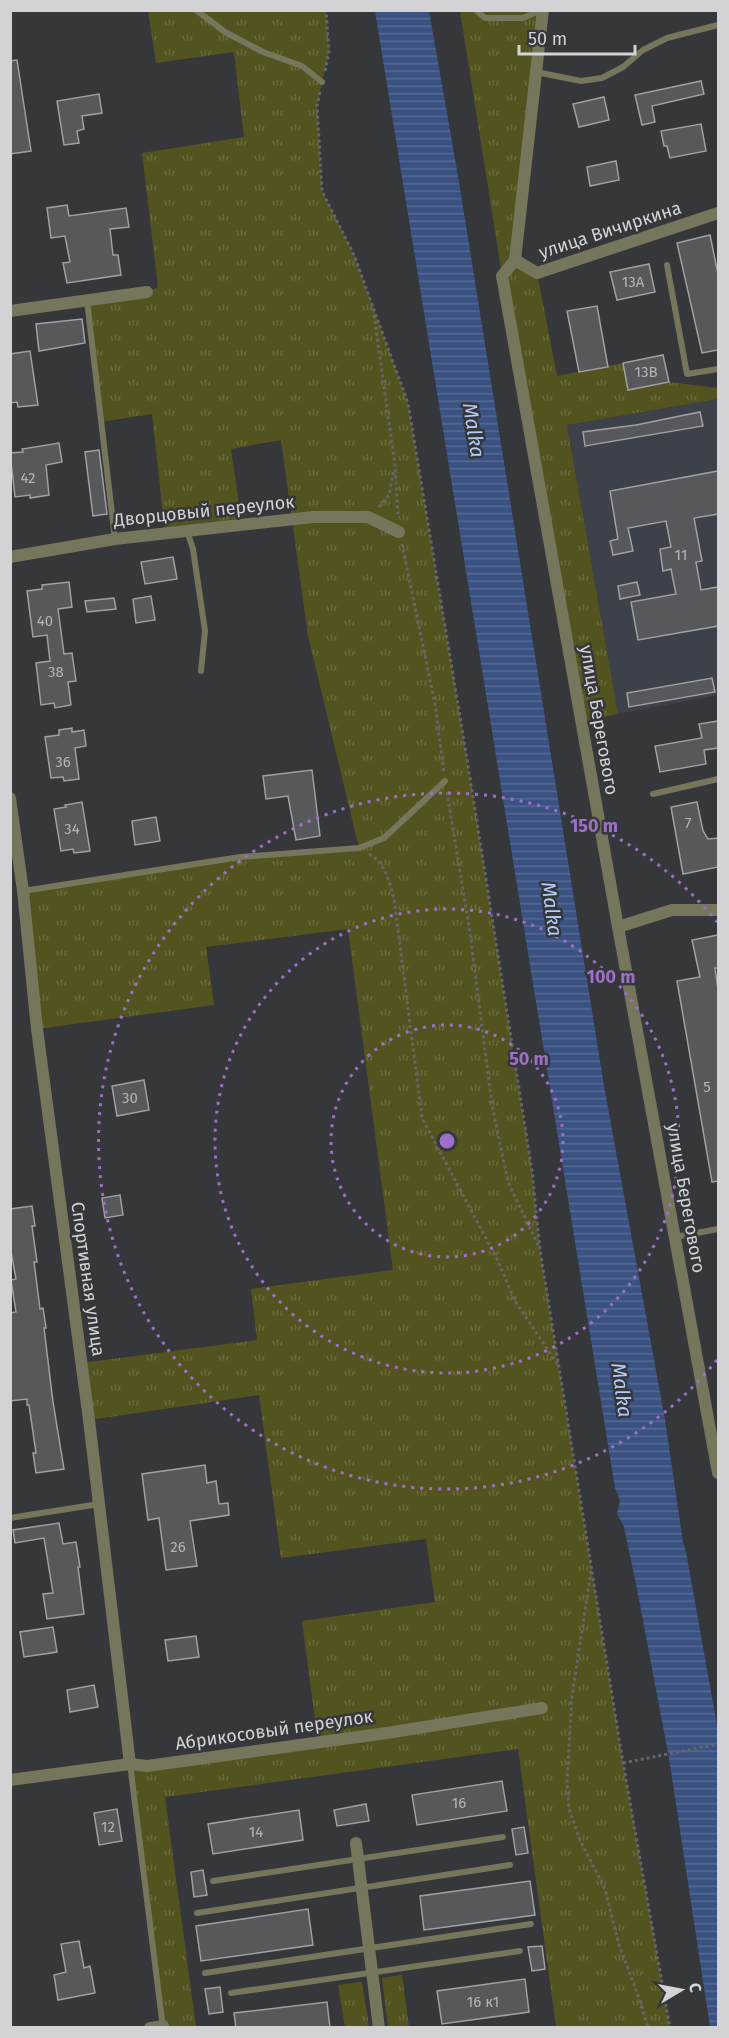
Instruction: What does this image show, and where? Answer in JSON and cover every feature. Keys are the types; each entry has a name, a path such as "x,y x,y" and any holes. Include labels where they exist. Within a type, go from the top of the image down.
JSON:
{"street":[{"name":"улица Берегового","path":"542,10 515,260 502,276 718,1473"},
{"name":"улица Вичиркина","path":"515,260 537,273 718,213"},
{"path":"10,310 147,292"},
{"name":"Дворцовый переулок","path":"10,557 115,539 313,517 368,517 399,532"},
{"name":"Спортивная улица","path":"10,798 23,891 37,1029 100,1503 130,1764"},
{"path":"618,927 672,910 718,910"},
{"name":"Абрикосовый переулок","path":"10,1780 130,1764 147,1766 387,1733 542,1708"},
{"path":"356,1843 379,2028"}],"lane":[{"path":"196,10 225,32 263,52 302,66 322,82"},
{"path":"476,10 485,18 523,18 542,10"},
{"path":"536,72 581,81 602,78 623,67 643,50 667,38 718,25"},
{"path":"667,266 687,374 718,369"},
{"path":"87,300 115,539"},
{"path":"187,531 194,549 205,631 201,671"},
{"path":"652,794 718,779"},
{"path":"23,891 240,857 359,848 384,838 445,781"},
{"path":"675,1237 718,1228"},
{"path":"10,1518 100,1503"},
{"path":"130,1764 159,2027"},
{"path":"213,1881 503,1837"},
{"path":"197,1913 510,1865"},
{"path":"205,1973 531,1924"},
{"path":"231,1994 520,1951"}],"path":[{"path":"326,10 329,51 317,106 322,191 354,255 408,403 469,771 530,1159 540,1250 591,1567 670,2028"},
{"path":"368,517 389,495 395,465"},
{"path":"359,848 376,858 387,873 394,899 422,1118 497,1259 515,1301 559,1367"},
{"path":"591,1567 573,1696 567,1781 569,1809 580,1840 605,1889 619,1945 648,2028"},
{"path":"623,1763 718,1744"}],"shaded area":[{"path":"718,399 718,695 618,714 567,425"}],"green space":[{"path":"148,11 326,11 329,51 317,106 322,191 354,255 408,403 532,1171 540,1250 623,1763 670,2027 556,2027 518,1749 165,1797 196,2027 163,2027 130,1764 318,1742 302,1621 435,1602 426,1539 281,1558 259,1395 89,1420 81,1363 257,1340 251,1289 393,1270 348,929 206,947 214,1005 37,1029 23,891 240,857 359,848 308,636 281,440 231,449 242,524 165,533 152,414 101,422 87,300 147,292 158,287 142,153 244,137 234,52 156,63"},
{"path":"460,11 543,11 515,260 537,273 557,376 623,363 628,390 669,382 718,388 718,399 567,425 618,714 581,722 502,275"},
{"path":"402,1975 409,2027 388,2027 382,1978"},
{"path":"362,1982 369,2027 345,2027 338,1985"}],"water":[{"name":"Malka","path":"375,11 429,11 458,176 604,1086 665,1420 683,1542 718,1731 718,2027 710,2027 669,1758 624,1527 617,1514 620,1500 615,1488"}],"building":[{"path":"17,60 31,151 10,154 10,61"},
{"path":"701,81 704,94 652,106 655,122 642,125 635,95"},
{"path":"99,94 102,113 82,116 84,129 77,131 79,143 64,145 57,101"},
{"path":"604,97 609,120 579,127 573,104"},
{"path":"701,124 706,151 670,158 667,146 664,146 661,131"},
{"path":"616,161 619,180 590,186 587,167"},
{"path":"67,205 69,216 126,208 129,227 110,229 113,255 118,255 121,275 67,283 63,263 70,262 65,236 51,238 47,208"},
{"path":"710,235 718,274 718,350 702,353 677,243"},
{"path":"649,264 655,292 617,300 610,272"},
{"path":"597,306 608,367 579,372 567,311"},
{"path":"82,319 85,343 39,351 36,324"},
{"path":"30,351 38,405 18,407 17,402 10,403 10,354"},
{"path":"663,355 669,382 628,390 623,363"},
{"path":"700,412 703,426 585,446 583,432 636,425"},
{"path":"59,443 62,462 46,465 49,495 30,498 30,495 15,497 10,453"},
{"path":"99,450 107,514 93,516 85,452"},
{"path":"718,471 718,514 694,518 702,561 696,562 701,590 718,587 718,626 638,640 631,602 676,594 671,569 663,571 660,549 671,547 666,521 628,528 633,551 613,555 610,541 618,539 610,491"},
{"path":"173,557 177,579 145,584 141,562"},
{"path":"69,582 72,607 58,609 64,654 72,653 76,681 68,682 71,705 55,708 54,703 41,705 36,663 50,661 47,635 33,637 27,591 42,589 42,585"},
{"path":"637,582 640,595 620,599 618,586"},
{"path":"151,596 155,620 136,623 133,599"},
{"path":"114,598 116,609 87,612 85,601"},
{"path":"712,678 715,692 629,707 627,693"},
{"path":"718,721 718,748 704,750 706,764 660,772 655,746 702,738 699,724"},
{"path":"72,728 72,732 84,730 86,746 75,748 79,779 64,781 63,777 51,778 45,737 59,735 59,730"},
{"path":"312,770 320,836 296,840 288,796 266,799 263,776"},
{"path":"82,802 90,851 74,853 73,849 61,851 54,809"},
{"path":"697,802 703,831 708,839 718,838 718,867 683,874 671,807"},
{"path":"156,817 160,841 135,845 132,821"},
{"path":"718,935 718,968 715,968 718,990 718,1181 712,1182 677,981 700,977 692,940"},
{"path":"144,1080 149,1110 117,1116 112,1086"},
{"path":"120,1195 123,1215 105,1218 102,1198"},
{"path":"32,1206 37,1262 34,1262 40,1309 43,1308 46,1328 44,1328 53,1402 64,1469 36,1473 33,1453 36,1453 27,1399 10,1401 10,1313 16,1312 11,1280 16,1279 10,1246 10,1209"},
{"path":"205,1465 207,1483 216,1481 219,1504 228,1503 229,1515 190,1521 197,1566 166,1570 159,1518 148,1520 142,1474"},
{"path":"59,1523 63,1544 76,1542 84,1614 47,1619 43,1594 53,1593 44,1538 15,1543 13,1530"},
{"path":"53,1627 57,1652 24,1657 20,1632"},
{"path":"196,1636 199,1657 168,1661 165,1640"},
{"path":"94,1685 98,1707 70,1712 67,1690"},
{"path":"502,1781 507,1811 417,1825 412,1795"},
{"path":"366,1804 369,1821 337,1826 334,1810"},
{"path":"117,1809 122,1841 99,1845 94,1813"},
{"path":"299,1810 303,1840 213,1854 208,1824"},
{"path":"524,1827 528,1853 516,1855 512,1829"},
{"path":"203,1870 207,1895 194,1897 191,1872"},
{"path":"530,1881 535,1915 424,1930 420,1896"},
{"path":"308,1909 313,1945 201,1961 196,1926"},
{"path":"79,1941 84,1968 90,1966 95,1993 58,2000 54,1975 66,1972 61,1944"},
{"path":"542,1946 545,1969 532,1971 528,1947"},
{"path":"525,1979 529,2012 442,2024 437,1991"},
{"path":"220,1987 223,2012 209,2014 205,1989"},
{"path":"327,2002 330,2028 236,2028 234,2013"}]}
